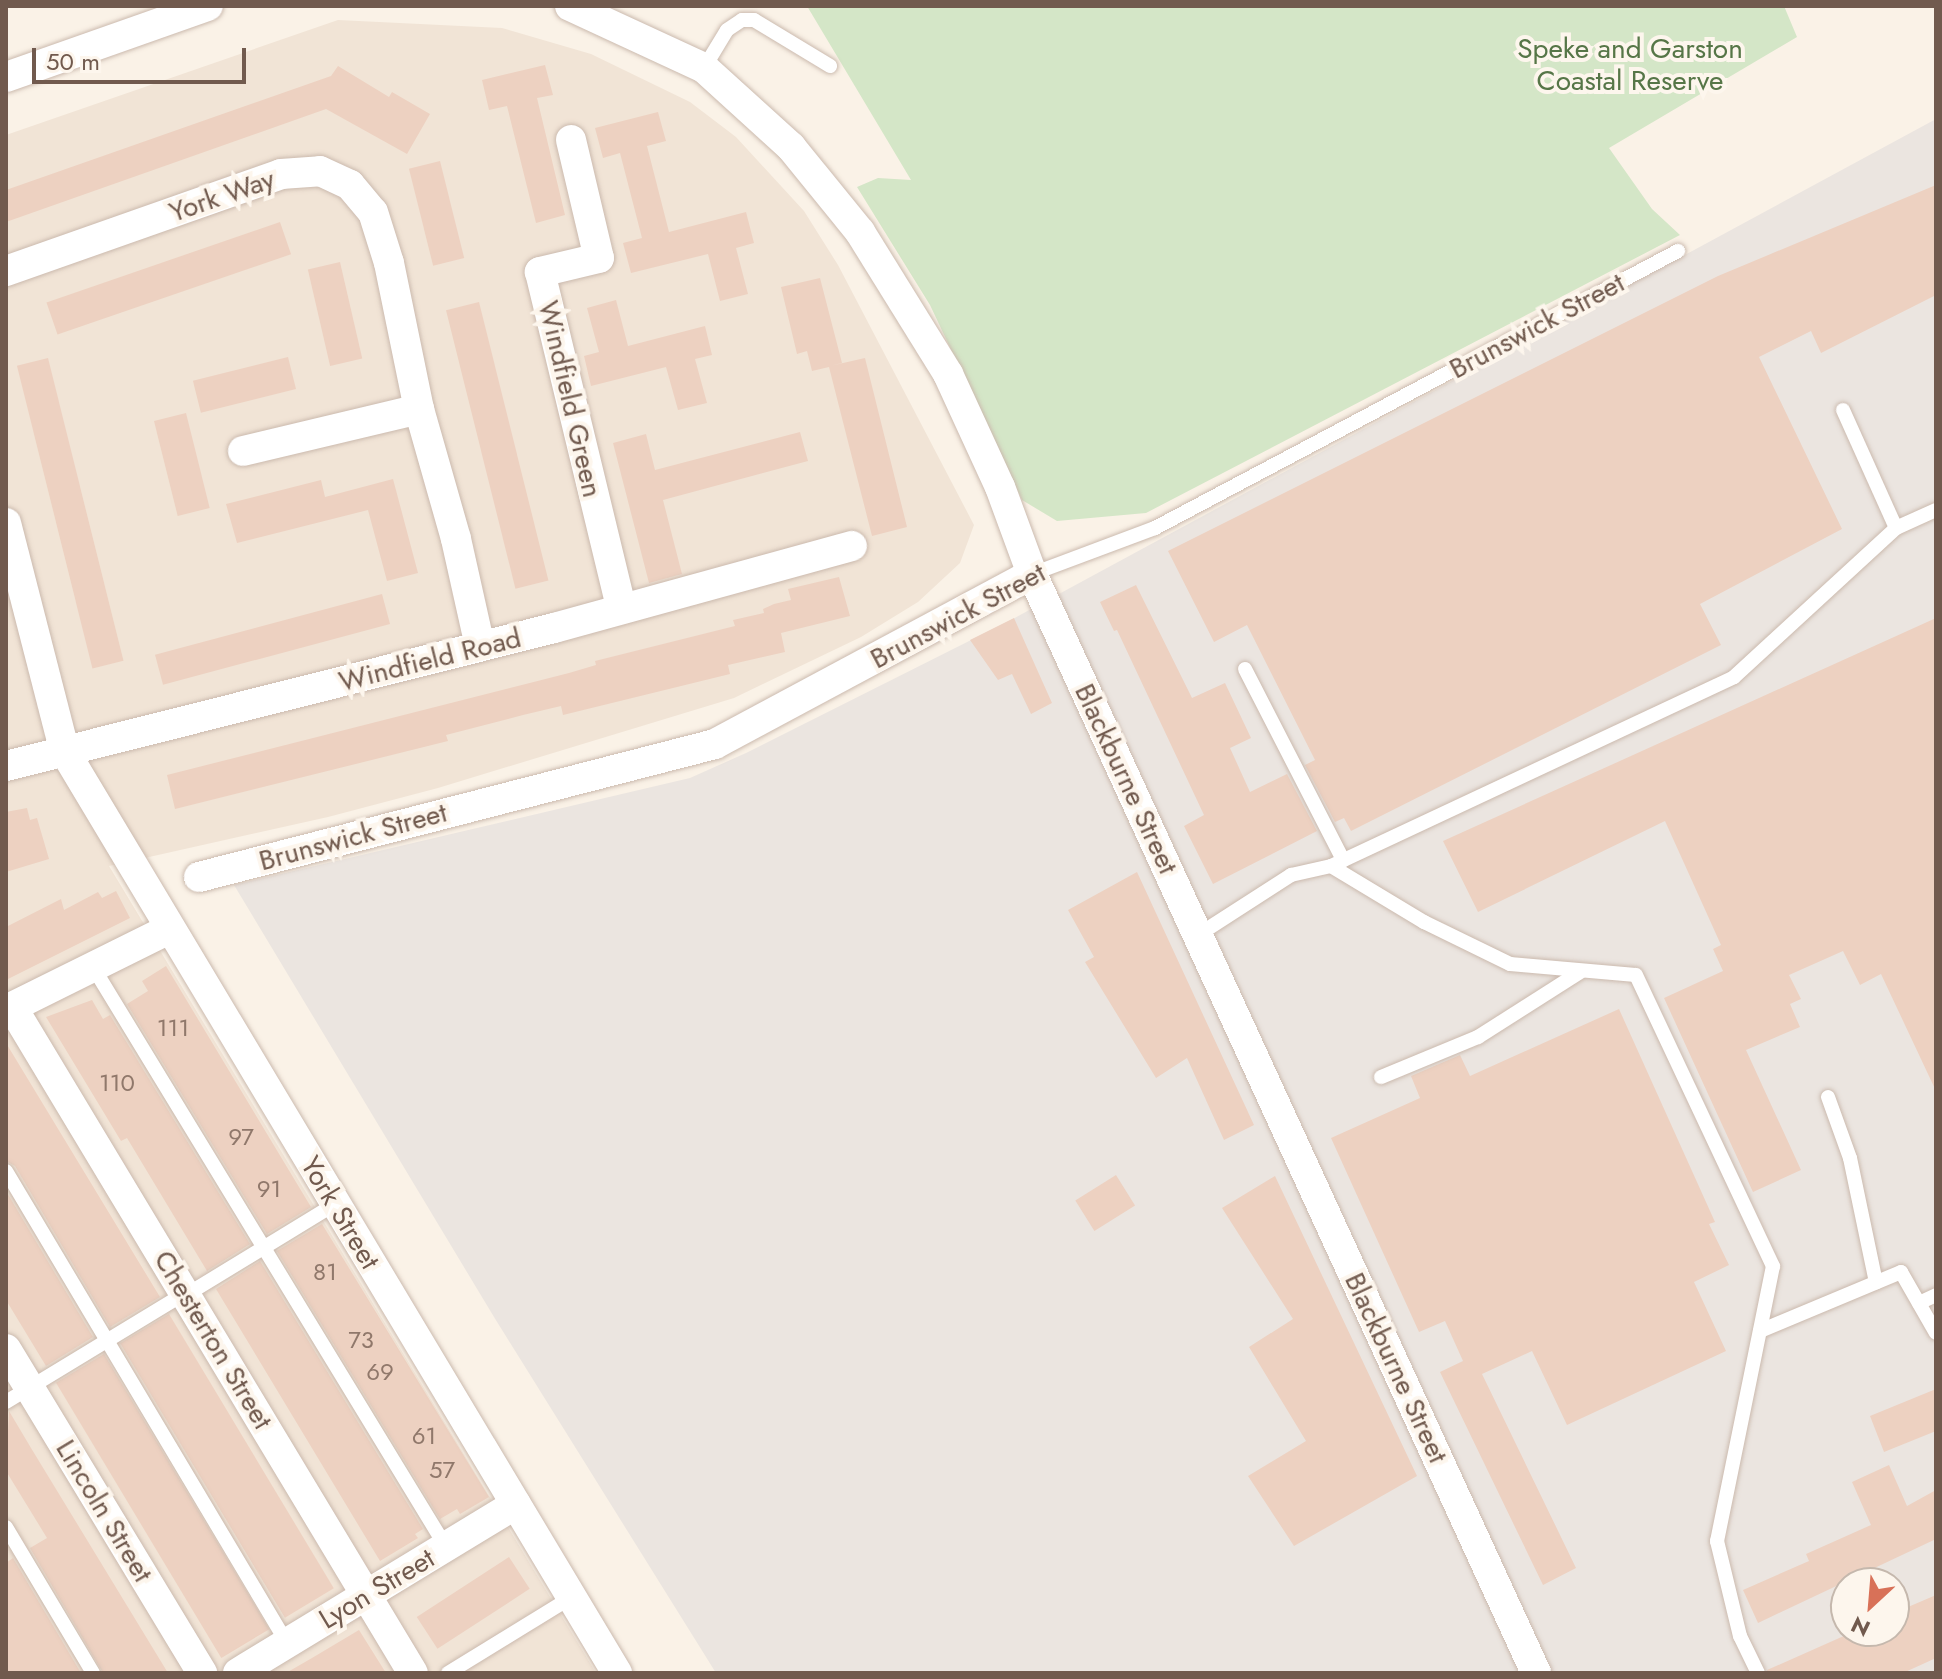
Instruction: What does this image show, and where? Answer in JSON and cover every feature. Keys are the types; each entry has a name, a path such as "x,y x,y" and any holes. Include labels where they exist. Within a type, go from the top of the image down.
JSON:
{"street":[{"path":"6,77 208,6"},
{"name":"Blackburne Street","path":"570,6 704,68 791,147 860,232 948,374 1000,487 1032,574 1536,1673"},
{"name":"Windfield Green","path":"571,140 599,258 540,272 621,608"},
{"name":"York Way","path":"6,271 281,174 320,171 350,185 373,212 389,263 419,409 456,539 480,646"},
{"path":"243,451 419,409"},
{"path":"6,525 65,752"},
{"name":"Windfield Road","path":"6,766 480,646 852,546"},
{"name":"Brunswick Street","path":"199,877 715,744 1032,574"},
{"name":"York Street","path":"65,752 617,1673"},
{"path":"9,1009 169,929"},
{"name":"Chesterton Street","path":"9,1009 413,1673"},
{"name":"Lincoln Street","path":"6,1349 17,1395 202,1673"},
{"name":"Lyon Street","path":"238,1673 516,1504"}],"lane":[{"path":"704,68 727,30 742,20 754,20 830,66"},
{"name":"Brunswick Street","path":"1032,574 1155,528 1678,251"},
{"path":"1843,410 1896,528"},
{"path":"1198,935 1291,875 1337,863 1734,677 1896,528 1936,510"},
{"path":"1245,669 1337,863 1424,922 1510,964 1636,975 1773,1266 1717,1541 1740,1636 1758,1673"},
{"path":"93,967 446,1547"},
{"path":"1381,1077 1478,1037 1580,972"},
{"path":"1828,1097 1850,1158 1876,1282"},
{"path":"6,1171 287,1643"},
{"path":"17,1395 335,1204"},
{"path":"1760,1331 1901,1272 1936,1333"},
{"path":"1919,1303 1936,1295"},
{"path":"6,1527 93,1673"},
{"path":"448,1673 572,1597"}],"shaded area":[{"path":"338,20 502,28 591,54 690,102 736,137 804,211 838,265 974,525 960,563 918,602 861,637 734,698 438,788 328,817 109,866 596,1673 6,1673 6,135"},
{"path":"1936,119 1936,1673 716,1673 494,1317 234,885 690,778 1009,621"}],"green space":[{"name":"Speke and Garston Coastal Reserve","path":"807,6 1784,6 1797,37 1609,148 1652,209 1680,235 1146,513 1057,521 1022,500 930,305 857,187 878,178 911,180"}],"building":[{"path":"545,65 553,95 537,98 565,215 536,223 507,106 489,110 482,80"},
{"path":"338,66 389,97 392,92 430,114 407,154 326,109 6,222 6,190 331,76"},
{"path":"658,112 666,141 647,146 669,232 746,212 754,243 736,248 748,294 720,301 708,254 631,273 623,243 642,238 620,153 603,158 595,128"},
{"path":"440,161 464,258 433,266 409,169"},
{"path":"1936,185 1936,295 1821,353 1811,331 1759,357 1842,529 1700,604 1721,645 1351,831 1344,818 1335,822 1305,765 1315,760 1247,625 1214,642 1168,551 1718,276"},
{"path":"280,222 291,254 58,335 46,302"},
{"path":"340,262 362,358 330,366 308,269"},
{"path":"820,278 842,363 830,366 865,358 907,527 872,536 829,367 812,371 807,351 797,354 781,287"},
{"path":"616,300 628,346 705,326 712,355 695,359 707,403 678,410 666,367 591,386 584,356 599,352 587,308"},
{"path":"479,302 548,580 515,589 446,310"},
{"path":"288,357 296,389 201,413 193,381"},
{"path":"48,358 123,661 92,668 17,366"},
{"path":"186,413 210,508 178,516 154,421"},
{"path":"800,432 808,461 663,500 682,574 649,583 613,443 646,434 655,470"},
{"path":"393,479 418,573 387,581 368,510 237,543 226,504 321,480 325,497"},
{"path":"839,577 850,616 781,633 785,652 728,665 730,674 563,715 561,706 523,715 446,735 448,741 175,809 167,775 569,673 596,665 595,661 735,626 733,620 764,613 763,609 791,600 788,589"},
{"path":"1136,585 1192,698 1225,683 1251,738 1230,748 1250,792 1287,774 1317,831 1213,884 1184,826 1204,815 1117,630 1114,631 1100,602"},
{"path":"382,594 390,624 163,685 155,655"},
{"path":"1014,618 1052,703 1031,714 1012,674 998,680 970,640"},
{"path":"1936,618 1936,1091 1881,974 1860,985 1843,951 1789,975 1801,999 1790,1004 1800,1027 1746,1050 1801,1170 1753,1192 1664,998 1723,971 1713,949 1721,945 1665,821 1478,912 1443,841"},
{"path":"27,808 30,820 37,818 49,859 6,872 6,812"},
{"path":"1137,872 1254,1125 1224,1140 1187,1058 1156,1078 1085,962 1094,957 1068,910"},
{"path":"116,891 130,918 6,980 6,927 61,899 64,910 98,892 102,898"},
{"path":"166,966 311,1207 267,1234 127,1004 148,991 142,981"},
{"path":"92,1000 103,1019 110,1015 250,1244 207,1271 127,1138 121,1141 46,1017"},
{"path":"1619,1009 1715,1222 1709,1224 1729,1265 1694,1282 1726,1351 1567,1425 1532,1351 1482,1374 1576,1568 1543,1585 1440,1372 1463,1361 1445,1321 1419,1332 1331,1138 1420,1098 1411,1076 1460,1055 1470,1076"},
{"path":"6,1043 160,1297 110,1327 15,1166 6,1161"},
{"path":"1116,1175 1135,1206 1094,1231 1075,1200"},
{"path":"1275,1176 1417,1476 1294,1546 1248,1476 1306,1441 1249,1347 1293,1319 1222,1208"},
{"path":"6,1191 93,1337 46,1366 6,1300"},
{"path":"322,1224 489,1497 460,1514 457,1509 440,1519 277,1251"},
{"path":"260,1261 423,1529 415,1534 418,1538 380,1561 216,1289"},
{"path":"169,1314 334,1588 285,1618 120,1343"},
{"path":"104,1354 269,1629 221,1658 56,1383"},
{"path":"1936,1389 1936,1431 1884,1452 1870,1416"},
{"path":"9,1411 168,1673 103,1673 30,1548 47,1538 6,1471"},
{"path":"1889,1465 1907,1506 1936,1490 1936,1539 1877,1567 1830,1567 1830,1589 1758,1623 1743,1590 1809,1561 1806,1554 1871,1525 1852,1482"},
{"path":"509,1557 530,1589 437,1649 417,1617"},
{"path":"13,1558 81,1673 6,1673 6,1563"},
{"path":"1936,1595 1936,1658 1903,1673 1768,1673 1767,1670 1830,1642 1830,1647 1910,1647 1910,1606"},
{"path":"359,1630 386,1673 286,1673 312,1658"}]}
